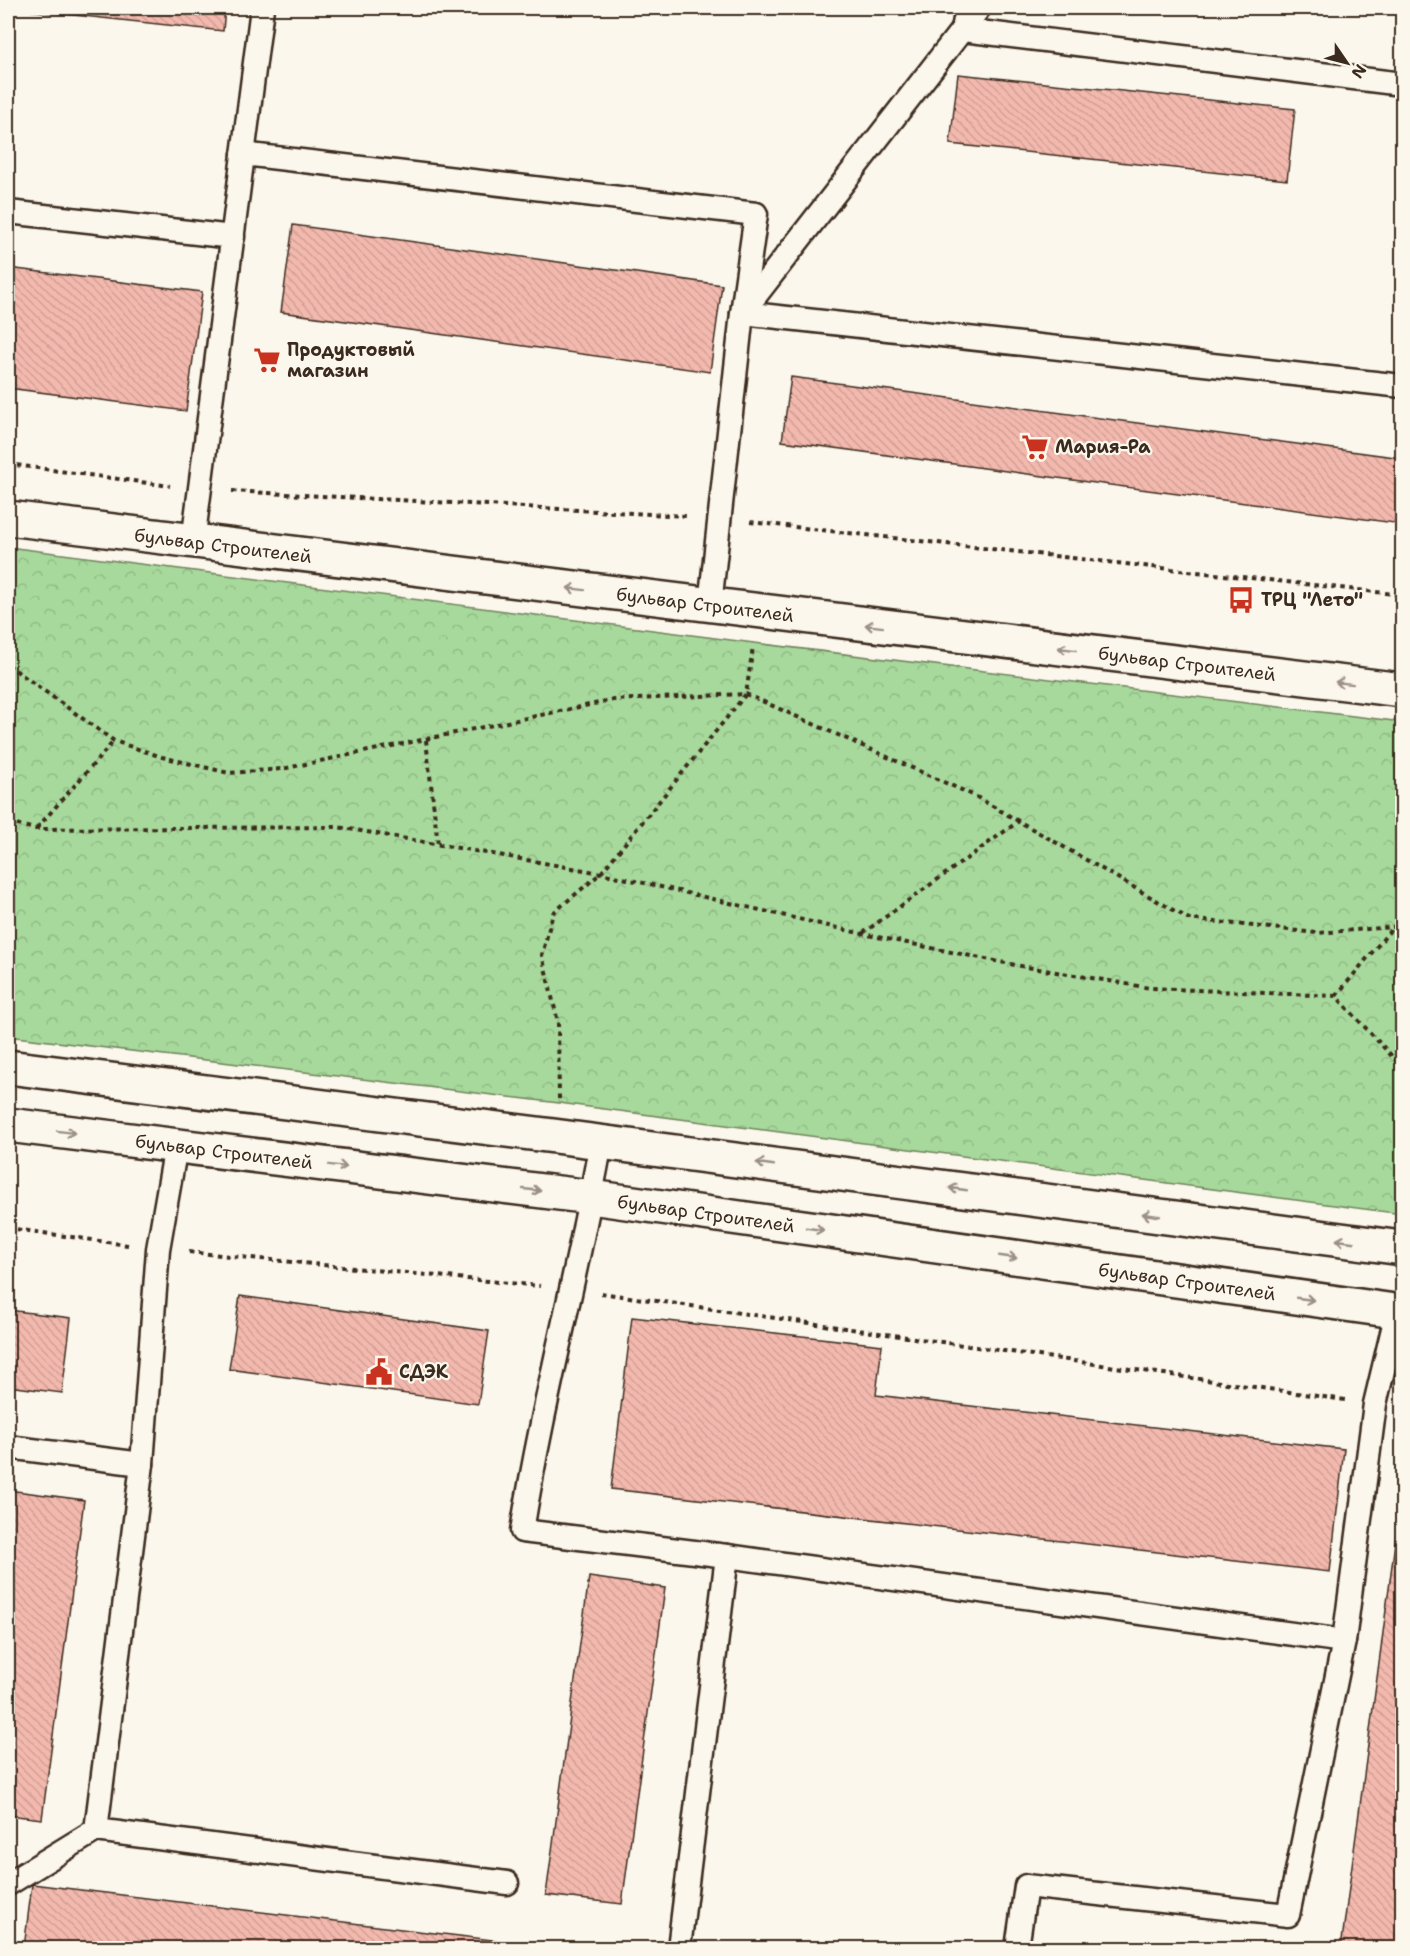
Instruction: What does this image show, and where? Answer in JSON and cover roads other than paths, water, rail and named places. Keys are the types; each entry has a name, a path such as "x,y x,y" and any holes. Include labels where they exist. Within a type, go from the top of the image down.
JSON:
{"main road":[{"name":"бульвар Строителей","path":"8,518 1402,690"},
{"path":"8,1067 601,1142 1402,1248"},
{"name":"бульвар Строителей","path":"8,1125 591,1197 1400,1312"}],"lane":[{"path":"193,542 262,8"},
{"path":"963,30 967,8"},
{"path":"742,313 979,8"},
{"path":"963,30 1402,84"},
{"path":"243,154 756,214 742,313 710,605"},
{"path":"8,212 232,237"},
{"path":"742,313 1402,386"},
{"path":"601,1142 573,1289 535,1452 522,1531 727,1556 1344,1641"},
{"path":"96,1830 142,1464 158,1249 176,1146"},
{"path":"1017,1948 1026,1886 1288,1915 1344,1641 1375,1404 1400,1312"},
{"path":"8,1447 142,1464"},
{"path":"679,1948 727,1556"},
{"path":"8,1884 96,1830 507,1883"}],"place":[{"name":"Продуктовый магазин","path":"267,360"},
{"name":"Мария-Ра","path":"1035,447"},
{"name":"ТРЦ \"Лето\"","path":"1241,600"},
{"name":"СДЭК","path":"379,1372"}]}
